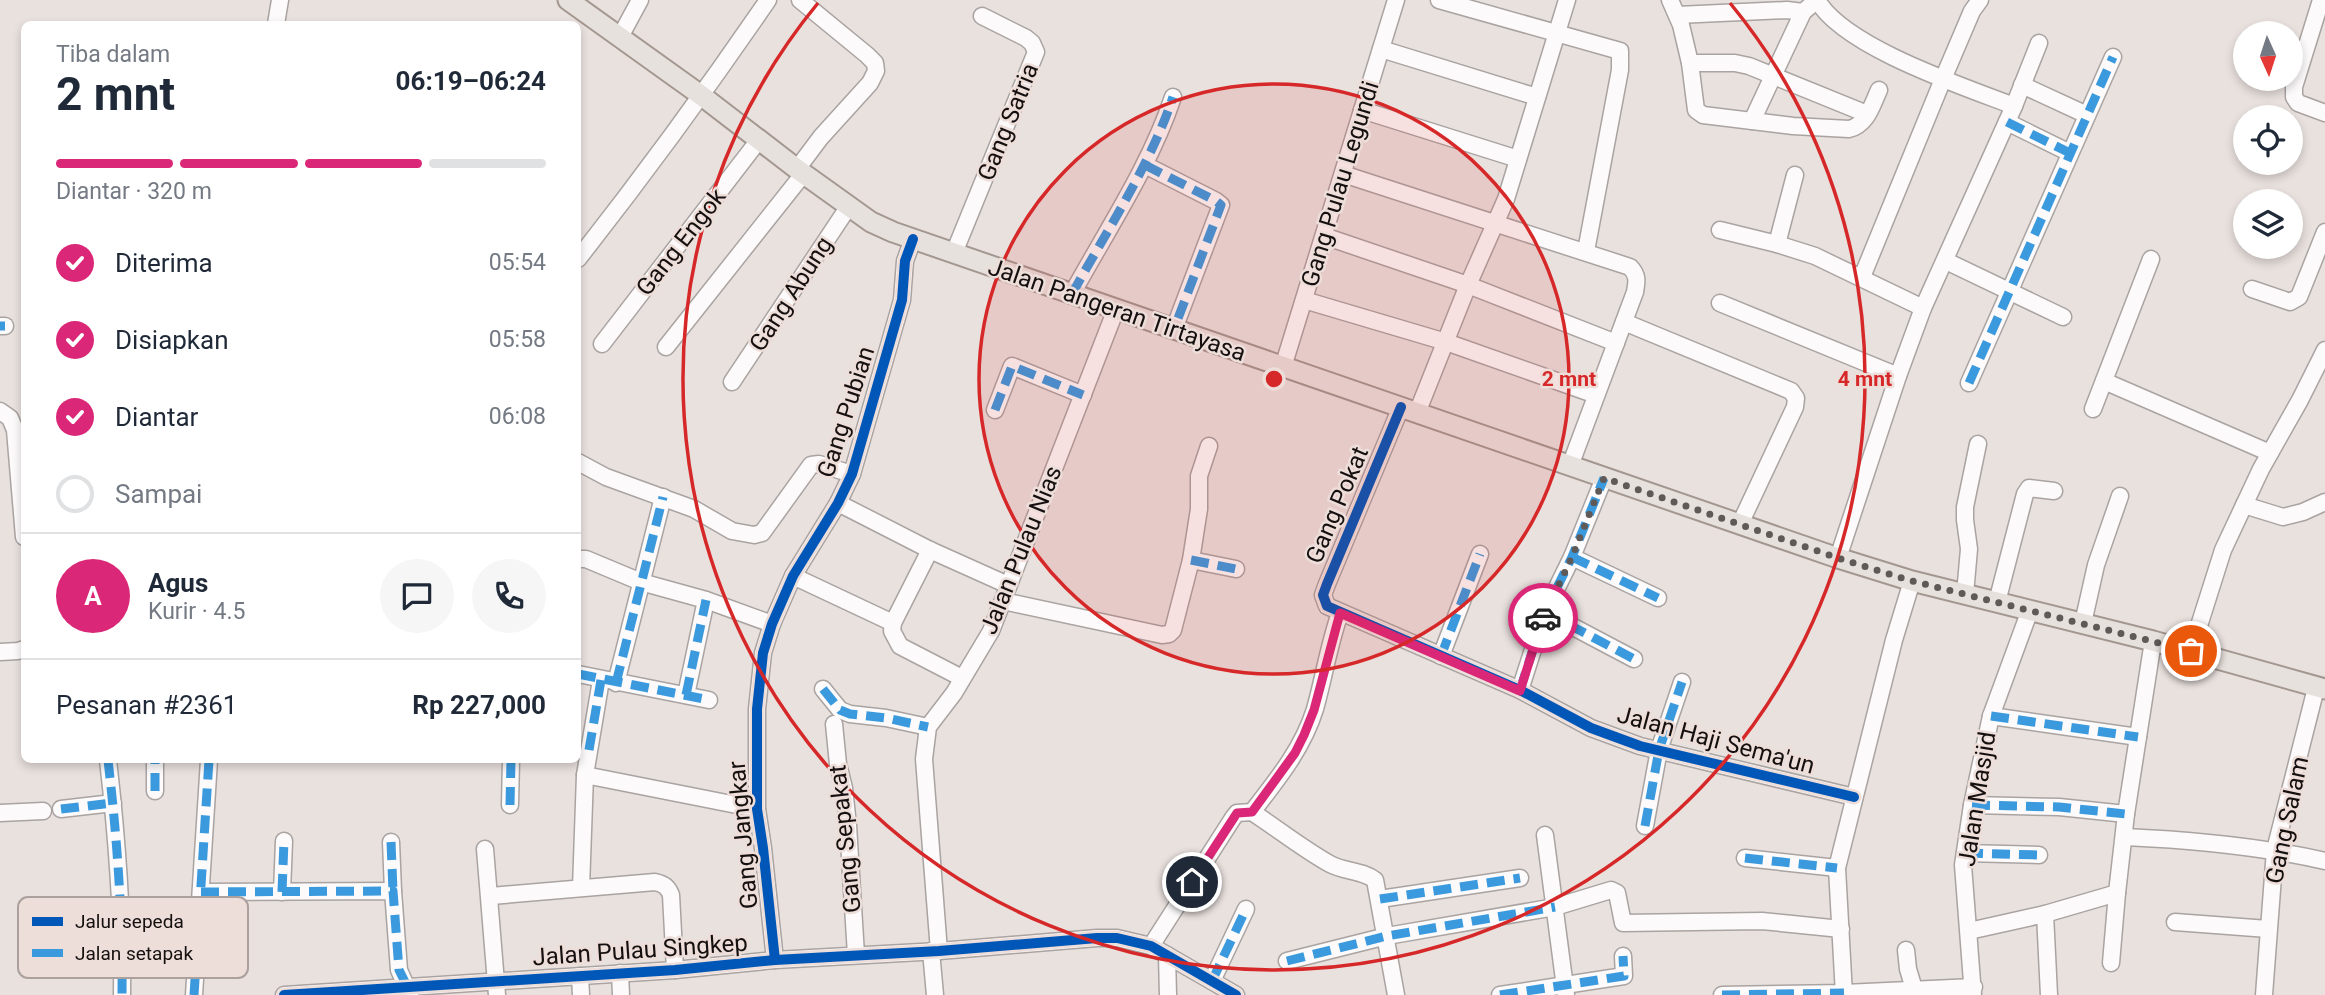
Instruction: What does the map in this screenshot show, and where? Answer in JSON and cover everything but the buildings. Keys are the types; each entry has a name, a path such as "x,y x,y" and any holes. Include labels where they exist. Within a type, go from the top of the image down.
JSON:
{"main road":[{"name":"Jalan Pangeran Tirtayasa","path":"568,0 871,222 912,239 1838,558 1912,581 2153,640 2321,688"}],"street":[{"path":"276,21 280,0"},
{"path":"620,37 640,0"},
{"path":"581,255 702,96 768,0"},
{"path":"666,347 801,171 821,137 870,83 876,71 875,63 867,55 800,0"},
{"name":"Gang Pulau Legundi","path":"1283,367 1396,0"},
{"path":"1440,0 1617,49 1621,55 1586,251"},
{"path":"1409,410 1446,342 1494,223 1501,212 1567,0"},
{"path":"1879,90 1857,127 1849,129 1793,127 1699,113 1695,104 1690,63 1673,8 1791,8 1817,0 1823,10 1852,35 1943,79 2014,106"},
{"path":"1862,277 1943,79 1972,11 1980,0"},
{"path":"2321,0 2294,87 2294,97 2298,103 2325,113"},
{"path":"1752,121 1773,76 1791,8"},
{"name":"Gang Satria","path":"954,253 1036,52 1027,38 982,16"},
{"path":"1838,558 1923,308 1946,261 2039,44"},
{"path":"1381,49 1538,97"},
{"path":"1969,383 2113,57"},
{"path":"1690,63 1735,63 1867,114"},
{"path":"2022,85 2087,115"},
{"path":"1073,294 1145,165 1173,97"},
{"path":"1363,110 1518,159"},
{"path":"2007,122 2070,153"},
{"name":"Gang Engok","path":"602,344 760,140"},
{"path":"1145,165 1221,205 1174,329"},
{"path":"1343,174 1586,251 1630,267 1635,272 1635,292 1570,466"},
{"path":"1777,244 1795,175"},
{"name":"Gang Abung","path":"732,382 849,206"},
{"path":"1720,230 1815,256 1923,308"},
{"path":"2252,289 2290,302 2299,297 2325,232"},
{"path":"1324,236 1468,285 1616,343"},
{"name":"Gang Pubian","path":"772,624 793,576 838,503 852,474 902,300 903,269 912,239"},
{"path":"2093,409 2151,259"},
{"path":"1946,261 2063,317"},
{"path":"1304,300 1446,342 1596,395"},
{"path":"1720,303 1898,376"},
{"name":"Jalan Pulau Nias","path":"928,727 954,693 991,631 1116,309"},
{"path":"1624,322 1791,391 1796,398 1795,407 1740,524"},
{"path":"2191,651 2222,550 2325,350"},
{"path":"995,410 1012,366 1083,395"},
{"path":"2104,381 2270,453"},
{"name":"Gang Pokat","path":"1340,613 1327,606 1323,594 1409,410"},
{"path":"0,411 10,418 15,430 21,501"},
{"path":"1965,594 1969,549 1965,507 1978,444"},
{"path":"838,503 1006,593 1162,635 1169,634 1173,630 1191,560 1199,509 1199,476 1209,446"},
{"path":"581,464 606,477 694,509 732,531 754,536 762,533 811,465 820,464 852,474"},
{"path":"1520,691 1545,611 1572,557 1604,478"},
{"path":"1997,602 2025,494 2029,488 2054,491"},
{"path":"2083,623 2096,565 2120,496"},
{"path":"581,888 586,775 608,682 641,582 663,497"},
{"path":"2244,505 2283,517 2325,502"},
{"path":"930,550 893,623 892,631 900,646 962,678"},
{"path":"1441,656 1480,554"},
{"path":"1572,557 1658,598"},
{"path":"581,559 641,582 706,600 772,624"},
{"path":"1191,560 1236,569"},
{"path":"793,576 893,623"},
{"path":"1844,994 1837,868 1894,640 1912,581"},
{"path":"686,695 706,600"},
{"name":"Jalan Masjid","path":"1974,991 1964,875 1965,853 1991,716 2029,610"},
{"path":"1545,611 1634,659"},
{"path":"1252,812 1295,753 1304,735 1314,710 1340,613"},
{"name":"Jalan Haji Sema'un","path":"1340,613 1520,691 1591,728 1640,746 1854,797"},
{"name":"Gang Jangkar","path":"772,624 759,679 755,764 757,809 775,960"},
{"path":"2111,962 2126,814 2153,640"},
{"path":"0,652 21,650"},
{"path":"581,675 709,699"},
{"path":"1644,826 1659,750 1682,682"},
{"name":"Gang Salam","path":"2264,995 2275,850 2321,688"},
{"path":"823,689 840,710 850,714 928,727 924,759 935,995"},
{"path":"1991,716 2138,737"},
{"name":"Gang Sepakat","path":"834,724 848,825 856,955"},
{"path":"108,763 121,897"},
{"path":"155,763 155,791"},
{"path":"201,897 209,763"},
{"path":"510,805 511,763"},
{"path":"586,775 757,809"},
{"path":"61,809 113,803"},
{"path":"1972,805 2059,807 2126,814"},
{"path":"0,813 43,811"},
{"path":"1151,946 1233,818 1237,813 1252,812 1329,864 1349,872 1368,875 1375,880 1396,995"},
{"path":"1545,835 1566,990"},
{"path":"2124,837 2185,839 2275,850 2325,861"},
{"path":"282,892 284,841"},
{"path":"391,842 398,961 409,992"},
{"path":"485,849 497,988"},
{"path":"1965,853 2039,855"},
{"path":"1745,858 1837,868"},
{"path":"1380,899 1521,878"},
{"path":"491,896 655,882 669,888 671,895 675,970"},
{"path":"1287,961 1387,936 1555,906 1611,890 1617,893 1623,923 1762,921 1841,929"},
{"path":"201,892 393,891"},
{"path":"1969,931 2045,914 2117,893"},
{"path":"1212,981 1246,909"},
{"path":"2045,914 2049,995"},
{"path":"2175,922 2269,929"},
{"name":"Jalan Pulau Singkep","path":"284,995 497,988 580,976 775,960 1117,938 1151,946 1236,995"},
{"path":"1906,950 1914,989"},
{"path":"1167,955 1168,995"},
{"path":"1500,995 1566,990 1624,976 1623,956"},
{"path":"620,973 621,995"},
{"path":"580,976 581,995"},
{"path":"1723,995 1844,994 1914,989 1974,991"}],"marked path":[{"path":"1969,383 2113,57"},
{"path":"1072,294 1140,173 1173,97"},
{"path":"2007,122 2070,153"},
{"path":"1145,165 1221,205 1174,329"},
{"path":"0,326 5,326"},
{"path":"995,410 1012,366 1083,395"},
{"path":"1520,690 1545,612 1572,557 1604,478"},
{"path":"616,683 663,497"},
{"path":"1441,656 1480,554"},
{"path":"1572,557 1658,598"},
{"path":"1191,560 1236,569"},
{"path":"686,695 706,600"},
{"path":"1545,612 1634,659"},
{"path":"581,675 709,700"},
{"path":"589,750 601,680"},
{"path":"1645,826 1659,750 1682,682"},
{"path":"823,689 840,710 850,714 928,727"},
{"path":"1991,716 2138,737"},
{"path":"108,763 120,897"},
{"path":"155,763 155,791"},
{"path":"200,897 209,763"},
{"path":"510,805 511,763"},
{"path":"61,809 113,803"},
{"path":"1972,805 2059,807 2126,814"},
{"path":"282,892 284,841"},
{"path":"391,842 393,891"},
{"path":"1965,853 2039,855"},
{"path":"1745,858 1837,868"},
{"path":"1380,899 1520,878"},
{"path":"201,892 393,891 399,970 408,988"},
{"path":"1287,961 1387,936 1555,907"},
{"path":"1212,981 1246,909"},
{"path":"1500,995 1624,976 1623,956"},
{"path":"122,978 122,995"},
{"path":"194,995 195,978"},
{"path":"1722,995 1844,993"}],"cycle path":[{"path":"775,960 757,809 757,709 763,653 772,624 793,576 838,503 852,474 902,300 905,261 913,239"},
{"path":"1401,407 1327,584 1323,595 1327,606 1520,690 1591,728 1640,746 1854,797"},
{"path":"284,995 675,970 775,960 939,951 1097,938 1117,938 1151,946 1236,995"}],"way so far":[{"path":"1543,618 1572,557 1604,478 1912,581 2191,651"}],"route":[{"path":"1192,882 1233,818 1237,813 1252,812 1295,753 1314,710 1340,613 1520,691 1543,618"}]}
